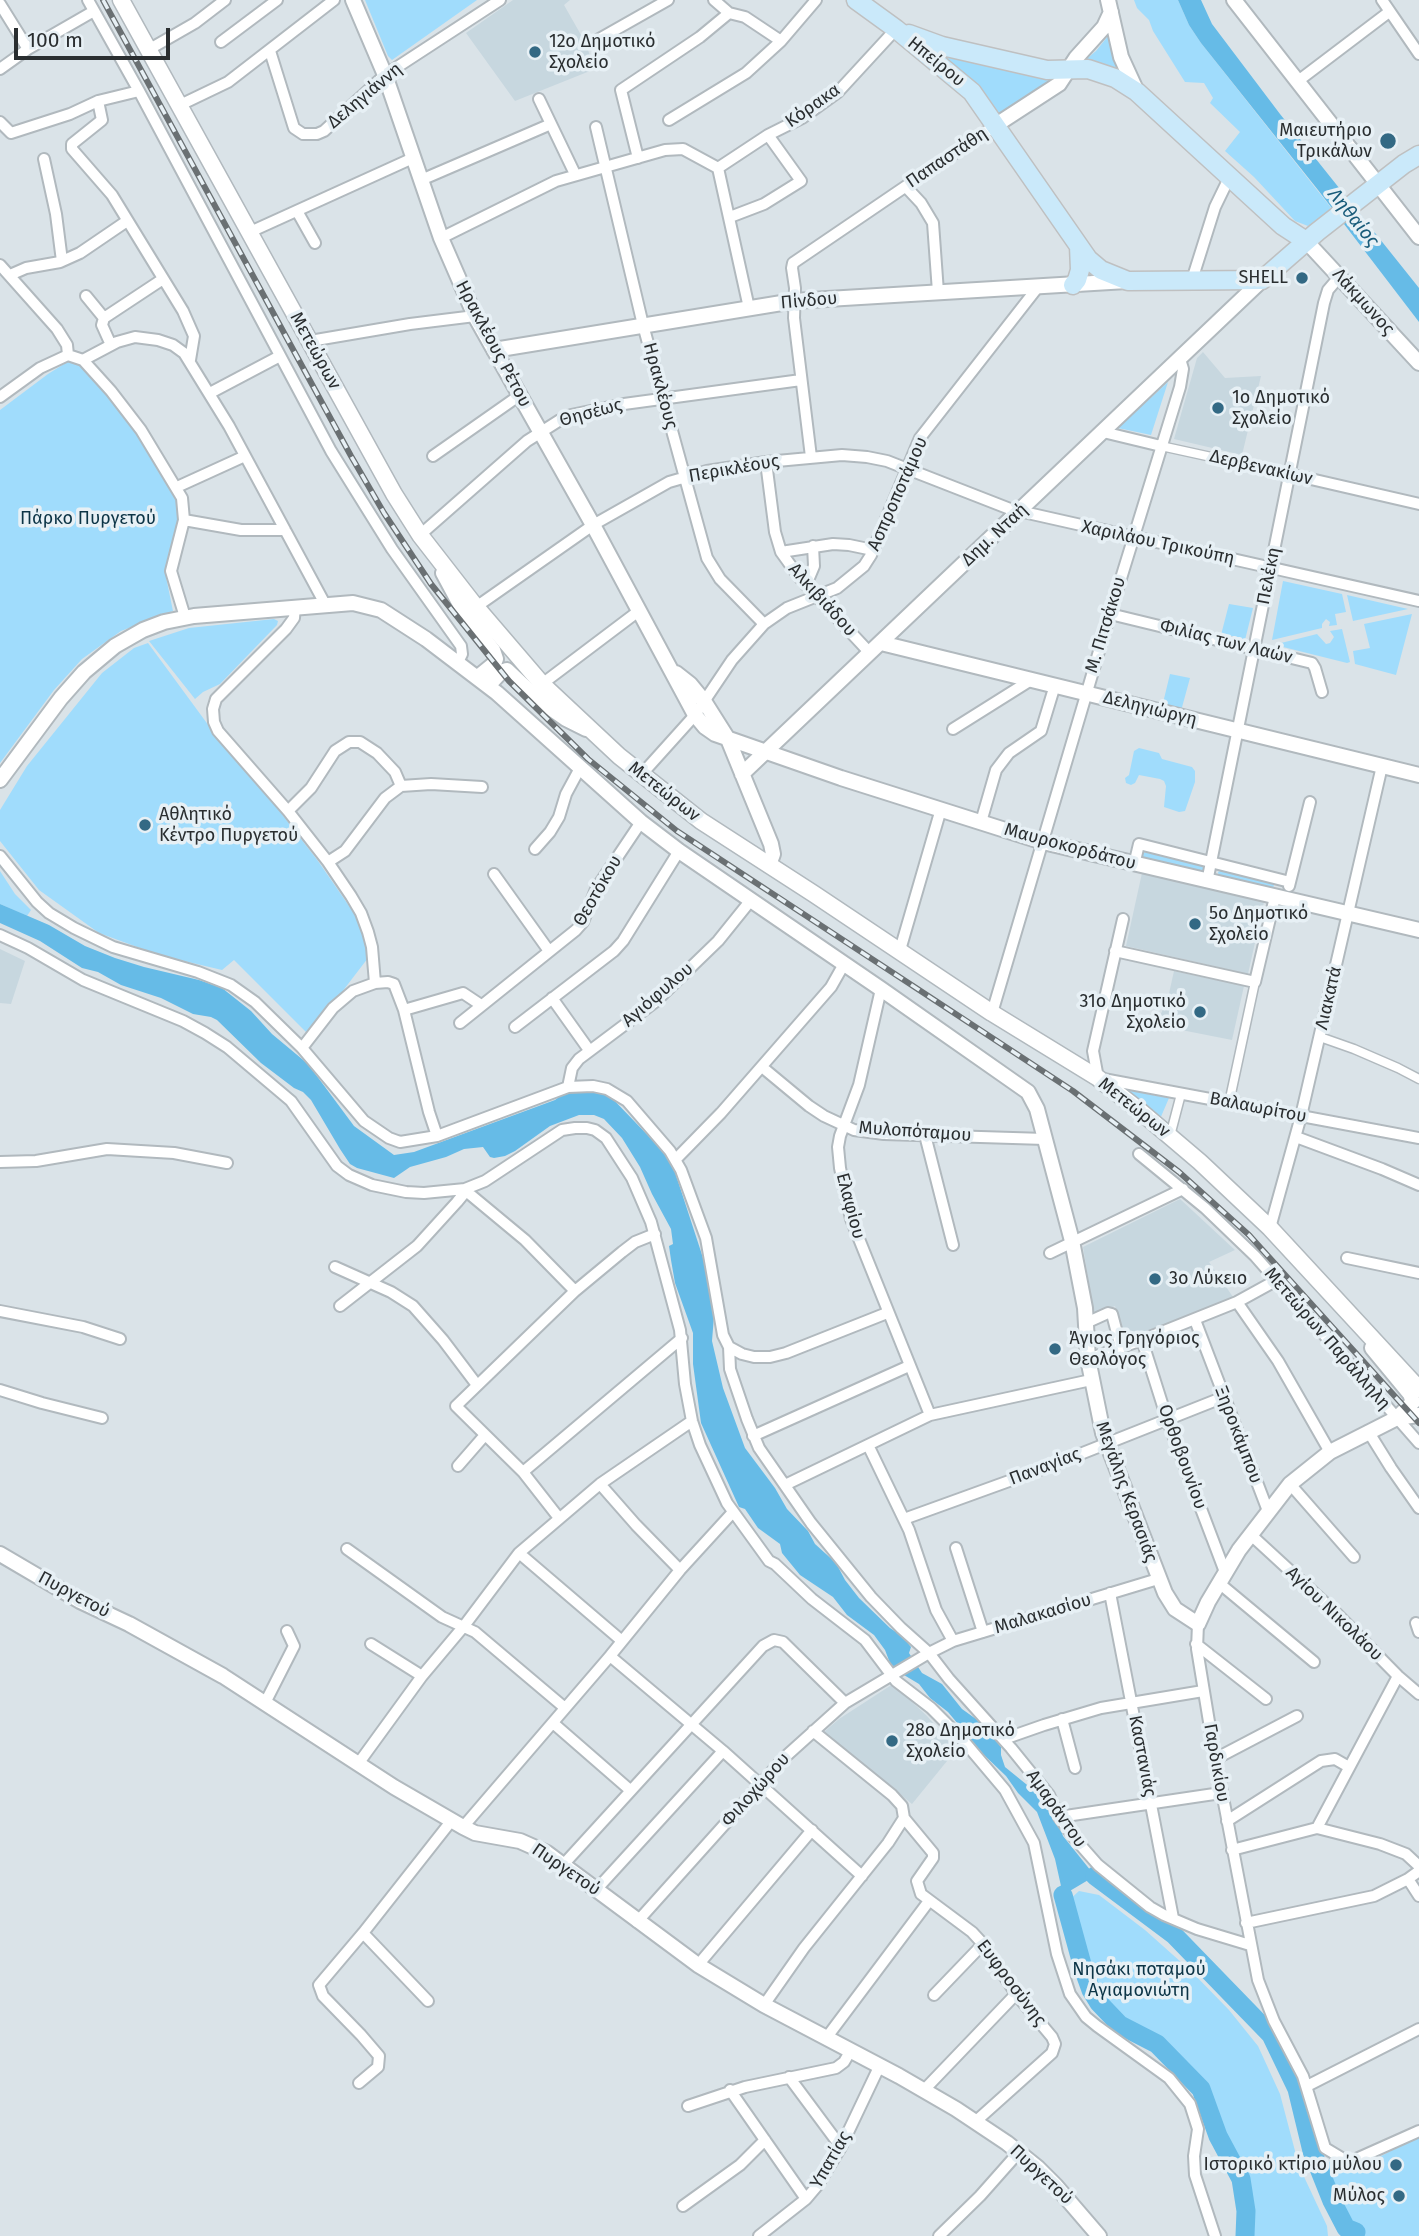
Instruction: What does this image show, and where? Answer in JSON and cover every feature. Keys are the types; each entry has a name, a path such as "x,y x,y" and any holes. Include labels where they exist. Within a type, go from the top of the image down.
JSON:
{"main road":[{"name":"Μετεώρων","path":"121,0 378,466 423,538 476,607 542,684 641,775 701,821 992,1013 1098,1078 1170,1136 1270,1228 1359,1324 1417,1381"},
{"path":"856,0 896,29"},
{"name":"Ηπείρου","path":"896,29 942,46 1047,69 1088,69 1115,78 1137,92 1283,226 1311,237"},
{"name":"Ηπείρου","path":"896,29 978,98 1079,246 1097,267 1128,281 1192,279 1243,288 1262,280 1311,237 1414,156"},
{"path":"1073,285 1080,270 1079,246"}],"street":[{"path":"88,0 331,451 375,523 461,646 462,654 458,662"},
{"path":"148,50 195,23 225,0"},
{"path":"221,42 277,0"},
{"path":"178,106 228,82 334,0"},
{"name":"Ηρακλέους Ρέτου","path":"353,0 385,75 441,238 475,316 672,670"},
{"name":"Δεληγιάννη","path":"270,51 293,125 303,134 317,134 324,131 385,75 500,0"},
{"path":"592,43 668,0"},
{"path":"714,0 729,12 745,17 781,41"},
{"path":"668,120 746,73 781,41 816,0"},
{"path":"1234,0 1298,81 1374,188 1419,237"},
{"path":"1382,0 1419,54"},
{"path":"1109,3 1121,57 1137,92"},
{"name":"Παπαστάθη","path":"794,301 793,262 1056,87 1076,58 1099,33 1109,3"},
{"path":"0,4 28,49"},
{"path":"0,69 28,49 94,11"},
{"path":"638,158 621,90 700,37 729,12"},
{"path":"1298,81 1389,12"},
{"name":"Κόρακα","path":"718,168 768,135 802,118 838,92 896,29"},
{"path":"0,122 11,133 70,114 98,101 139,91"},
{"path":"539,99 575,174"},
{"path":"98,101 102,120 72,144 72,149 106,186 183,311 193,332 190,360"},
{"path":"421,180 551,124"},
{"name":"Ηρακλέους","path":"596,127 643,325 709,564 764,624"},
{"path":"730,216 764,204 801,181 768,135"},
{"path":"441,238 556,181 677,148 718,168 749,308"},
{"path":"250,232 413,158"},
{"path":"44,159 56,214 62,261"},
{"path":"1192,279 1212,216 1230,176"},
{"path":"906,187 927,211 933,223 938,292"},
{"path":"297,211 315,243"},
{"path":"10,275 26,268 62,261 92,246 127,221"},
{"name":"Λάκμωνος","path":"1311,237 1340,276 1419,363"},
{"path":"0,265 57,329 67,345 68,355"},
{"name":"Πελέκη","path":"1207,882 1324,303 1328,290 1340,276"},
{"path":"111,345 102,325 104,318 163,279"},
{"name":"Πίνδου","path":"494,351 794,301 1128,281"},
{"name":"Ασπροποτάμου","path":"641,775 695,715 732,660 764,624 787,608 837,588 864,566 920,438 1038,287"},
{"name":"Δημ. Νταή","path":"742,774 1180,359 1243,288"},
{"path":"86,296 104,318"},
{"path":"794,301 793,318 811,457"},
{"path":"310,341 475,316"},
{"path":"83,360 128,338 149,338 173,345 184,353 210,393 325,604"},
{"path":"0,397 40,368 68,355 83,360 141,430 177,487 184,505 184,520 171,571 185,617"},
{"path":"210,393 280,355"},
{"name":"Μ. Πιτσάκου","path":"992,1013 1182,379 1180,359"},
{"name":"Θησέως","path":"423,538 540,431 570,415 663,398 801,380"},
{"path":"433,456 520,396"},
{"name":"Δερβενακίων","path":"1103,432 1419,504"},
{"name":"Περικλέους","path":"476,607 593,525 684,476 766,462 842,454 867,457 906,469 1019,511"},
{"path":"177,487 245,456"},
{"name":"Αλκιβιάδου","path":"766,462 775,532 781,552 817,597 876,648"},
{"name":"Χαριλάου Τρικούπη","path":"1019,511 1419,601"},
{"path":"184,520 241,530 285,530"},
{"path":"423,538 464,612 493,650 496,659 483,682"},
{"path":"781,552 842,544 873,550"},
{"path":"806,585 814,566 813,546"},
{"name":"Μεγάλης Κερασιάς","path":"0,780 61,698 93,664 115,646 164,622 185,617 353,603 381,610 426,639 483,682 641,822 679,851 1028,1092 1036,1104 1072,1241 1084,1298 1091,1380 1107,1443 1167,1597 1175,1609 1198,1624"},
{"path":"295,606 294,618 286,629 216,699 213,709 214,722 218,731 288,811 328,862 361,913 372,947 374,983"},
{"path":"542,684 640,610"},
{"name":"Φιλίας των Λαών","path":"1110,614 1312,663 1322,692"},
{"name":"Δεληγιώργη","path":"876,648 1055,685 1419,775"},
{"path":"483,682 507,670 551,709 594,733"},
{"path":"672,670 690,684 704,701 728,739 771,844 773,854 769,865"},
{"name":"Μαυροκορδάτου","path":"672,670 695,715 705,727 728,739 1042,842 1419,930"},
{"path":"953,729 1031,680"},
{"path":"981,822 996,770 1018,745 1041,731 1055,685"},
{"path":"288,811 310,788 335,751 349,742 359,742 377,753 396,772 401,786"},
{"name":"Λιακατά","path":"1270,1228 1296,1137 1382,766"},
{"path":"535,849 559,817 566,794 580,768"},
{"path":"328,862 345,851 386,798 401,786 431,784 482,787"},
{"path":"1229,1103 1255,982 1280,898 1290,882 1310,802"},
{"path":"900,950 941,809"},
{"name":"Θεοτόκου","path":"460,1023 571,935 583,922 596,889 641,822"},
{"path":"1134,865 1139,844 1290,882"},
{"path":"515,1027 614,951 679,851"},
{"path":"0,856 37,902 49,913 74,928 113,947 198,972 231,985 255,1002 302,1048 353,1110 379,1132 400,1142 437,1136 568,1087"},
{"path":"494,874 549,951"},
{"name":"Αγιόφυλου","path":"568,1087 572,1068 579,1059 663,995 718,940 751,900"},
{"path":"1098,1078 1093,1051 1123,919"},
{"path":"0,935 91,984 183,1021 227,1047 290,1101 337,1166 349,1175 372,1185 406,1192 466,1190 485,1181 559,1132 575,1128 592,1129 606,1138 641,1195 655,1234 682,1338 685,1384 692,1421 712,1472 733,1511 769,1561 865,1640 891,1676 931,1708 998,1780 1024,1822 1038,1855 1059,1961 1076,2005 1097,2026 1169,2078 1190,2105 1198,2129 1195,2175 1214,2236"},
{"path":"1115,951 1255,982"},
{"path":"676,1159 712,1123 831,987 844,964"},
{"path":"302,1048 345,997 374,983 394,984 404,1010 425,1099 437,1136"},
{"name":"Ελαφίου","path":"881,989 859,1085 840,1136 839,1168 851,1219 930,1415"},
{"path":"404,1010 463,993 481,1005"},
{"path":"552,998 589,1050"},
{"path":"1320,1037 1354,1049 1419,1079"},
{"name":"Μυλοπόταμου","path":"762,1067 810,1106 845,1126 866,1133 1045,1139"},
{"name":"Βαλαωρίτου","path":"1098,1078 1419,1138"},
{"name":"Αμαράντου","path":"568,1087 593,1086 619,1095 640,1114 676,1159 706,1238 723,1335 729,1347 732,1377 753,1436 811,1523 871,1597 929,1653 957,1689 1004,1739 1049,1795 1059,1818 1098,1865 1150,1907 1172,1918 1250,1945"},
{"path":"1170,1136 1181,1094"},
{"path":"925,1135 953,1245"},
{"path":"1296,1137 1382,1168 1419,1185"},
{"path":"0,1162 36,1161 107,1149 174,1153 227,1163"},
{"name":"Μετεώρων Παράλληλη","path":"1139,1154 1224,1224 1277,1280 1419,1443"},
{"path":"1050,1253 1183,1189"},
{"path":"340,1306 417,1246 466,1190"},
{"path":"466,1190 526,1240 575,1291"},
{"path":"559,1518 523,1472 456,1406 575,1291 635,1242 655,1234"},
{"path":"1347,1258 1419,1273"},
{"path":"335,1267 391,1292 420,1312 477,1385"},
{"path":"1088,1359 1195,1320 1237,1302 1277,1280"},
{"path":"1237,1302 1278,1361 1330,1452"},
{"path":"0,1311 83,1327 120,1339"},
{"path":"729,1347 754,1357 770,1357 887,1313"},
{"path":"1086,1323 1108,1313 1112,1314 1121,1348"},
{"name":"Ξηροκάμπου","path":"1195,1320 1268,1510"},
{"path":"1359,1324 1370,1345 1410,1394 1413,1402 1397,1418"},
{"path":"523,1472 682,1338"},
{"name":"Ορθοβουνίου","path":"1142,1340 1222,1578"},
{"path":"753,1436 909,1366"},
{"path":"785,1485 930,1415 1091,1380"},
{"path":"0,1390 42,1404 102,1418"},
{"name":"Παναγίας","path":"904,1519 1045,1468 1224,1397"},
{"name":"Γαρδικίου","path":"1419,1415 1397,1418 1368,1431 1330,1452 1290,1484 1250,1534 1222,1578 1198,1624 1196,1644 1215,1759 1258,1980 1266,2003 1307,2086 1325,2148 1345,2160 1354,2160 1419,2131"},
{"path":"358,1764 422,1676 519,1553 600,1484 692,1421"},
{"path":"1368,1431 1419,1508"},
{"path":"458,1466 485,1435"},
{"path":"868,1446 904,1519 936,1610 953,1642"},
{"path":"600,1484 680,1570"},
{"path":"1290,1484 1354,1557"},
{"path":"359,2084 378,2067 379,2056 323,1996 319,1986 324,1977 458,1824 553,1723 680,1570 733,1511"},
{"name":"Αγίου Νικολάου","path":"1250,1534 1419,1694"},
{"path":"956,1548 983,1632"},
{"path":"347,1549 442,1618 475,1632 565,1708"},
{"path":"519,1553 622,1642"},
{"name":"Πυργετού","path":"0,1554 80,1601 183,1653 458,1824 475,1833 520,1841 547,1853 698,1965 764,2005 924,2090 1019,2152 1056,2186 1100,2236"},
{"path":"1222,1578 1314,1662"},
{"name":"Μαλακασίου","path":"891,1676 953,1642 1158,1579"},
{"name":"Καστανιάς","path":"1110,1593 1172,1918"},
{"path":"265,1703 294,1646 287,1631"},
{"path":"562,1865 764,1646 774,1640 783,1642 845,1703"},
{"path":"371,1644 422,1676"},
{"path":"1196,1644 1266,1699"},
{"path":"610,1656 692,1724 862,1875"},
{"name":"Φιλοχώρου","path":"638,1922 785,1757 845,1703 891,1676"},
{"path":"1317,1828 1398,1676"},
{"path":"1004,1739 1101,1709 1203,1691"},
{"path":"1215,1759 1297,1716"},
{"path":"1062,1719 1075,1768"},
{"path":"553,1723 630,1790"},
{"path":"813,1731 892,1795 902,1806 904,1818 933,1853 933,1858 917,1881 921,1894 929,1901 827,2037"},
{"path":"596,1890 723,1751"},
{"path":"1227,1821 1323,1760 1335,1759 1349,1767"},
{"path":"1059,1818 1222,1793"},
{"path":"764,2005 804,1948 888,1843 904,1818"},
{"path":"1232,1850 1317,1828 1380,1844 1406,1854 1419,1868 1408,1880 1374,1896 1246,1923"},
{"path":"698,1965 813,1830"},
{"path":"1408,1880 1419,1896"},
{"name":"Ευφροσύνης","path":"929,1901 984,1944 1016,1994 1052,2037 1055,2045 1052,2053 975,2122"},
{"path":"363,1933 428,2001"},
{"path":"934,1995 984,1944"},
{"path":"924,2090 1016,1994"},
{"path":"1307,2086 1419,2029"},
{"path":"688,2106 730,2091 836,2068 844,2062 851,2050"},
{"name":"Υπατίας","path":"760,2236 806,2199 817,2186 841,2147 880,2065"},
{"path":"789,2077 841,2147"},
{"path":"730,2091 806,2199"},
{"path":"683,2206 740,2165 765,2140"},
{"path":"939,2236 980,2196 1019,2152"}],"shaded area":[{"name":"12ο Δημοτικό Σχολείο","path":"513,0 570,0 564,5 585,42 595,69 515,101 466,33"},
{"name":"1ο Δημοτικό Σχολείο","path":"1203,352 1225,378 1261,376 1242,455 1174,439 1197,358"},
{"name":"5ο Δημοτικό Σχολείο","path":"1142,873 1264,902 1248,974 1126,946"},
{"path":"0,949 25,961 11,1004 0,1003"},
{"name":"31ο Δημοτικό Σχολείο","path":"1174,971 1244,986 1232,1040 1156,1025 1168,998"},
{"name":"3ο Λύκειο","path":"1180,1199 1235,1250 1209,1262 1233,1297 1124,1341 1115,1306 1094,1316 1083,1247"},
{"name":"28ο Δημοτικό Σχολείο","path":"893,1684 927,1716 956,1750 912,1804 824,1732 839,1719"}],"green space":[{"path":"365,0 477,0 392,60"},
{"path":"1134,0 1178,0 1201,43 1332,209 1308,226 1295,221 1254,177 1225,151 1240,132 1210,103 1213,98 1204,83 1185,82 1149,20 1137,8"},
{"path":"1108,36 1113,57 1119,74 1084,61"},
{"path":"945,57 1048,79 1051,82 997,114 942,62"},
{"name":"Πάρκο Πυργετού","path":"72,359 79,361 135,429 177,499 182,518 166,577 173,611 121,631 82,659 54,690 0,763 0,410"},
{"path":"1168,382 1151,435 1118,428"},
{"path":"1283,581 1342,594 1346,612 1335,614 1337,625 1329,626 1330,622 1326,619 1322,628 1272,640"},
{"path":"1347,595 1408,609 1353,621"},
{"path":"1229,604 1253,608 1245,640 1221,635"},
{"path":"1412,614 1396,675 1355,664 1353,651 1370,648 1364,624"},
{"path":"274,619 278,621 277,625 220,684 195,699 149,641 189,628"},
{"path":"1342,629 1350,662 1347,663 1277,644 1317,634 1326,644 1334,637 1330,631"},
{"name":"Αθλητικό Κέντρο Πυργετού","path":"148,643 220,741 261,787 318,861 365,929 368,958 309,1035 234,960 222,970 159,955 99,933 39,890 0,841 0,810 27,766 102,673 134,648"},
{"path":"1170,674 1190,678 1181,711 1162,707"},
{"path":"1139,748 1159,753 1162,759 1192,767 1195,771 1195,782 1185,811 1179,812 1164,807 1166,786 1160,779 1139,775 1135,783 1126,783 1125,778 1129,775 1134,751"},
{"path":"1143,852 1202,865 1204,870 1200,873 1142,860 1140,854"},
{"path":"1222,870 1272,882 1274,886 1272,888 1219,877 1218,872"},
{"path":"0,871 15,894 31,910 27,916 0,904"},
{"path":"1122,1089 1169,1098 1160,1119"},
{"name":"Νησάκι ποταμού Αγιαμονιώτη","path":"1079,1891 1099,1895 1145,1930 1229,2010 1258,2046 1280,2094 1299,2166 1327,2226 1328,2236 1253,2236 1255,2213 1249,2183 1234,2151 1222,2134 1218,2109 1210,2094 1198,2078 1157,2040 1108,2009 1091,1984 1067,1902"},
{"path":"1419,2136 1419,2236 1358,2236 1318,2158 1351,2172"}],"water":[{"name":"Ληθαίος","path":"1178,0 1201,0 1212,24 1280,114 1419,288 1419,322 1201,43"},
{"path":"0,904 115,958 222,988 308,1064 354,1126 394,1155 414,1152 555,1100 563,1094 582,1091 609,1095 663,1151 674,1169 705,1264 714,1316 712,1341 723,1388 745,1448 787,1509 808,1531 815,1544 836,1563 859,1598 911,1647 909,1653 922,1673 942,1684 962,1709 983,1724 1001,1747 1005,1767 1053,1806 1063,1836 1095,1876 1063,1895 1055,1859 1037,1812 948,1712 930,1698 919,1684 890,1663 885,1650 874,1635 847,1615 833,1597 800,1575 782,1553 780,1544 758,1528 745,1509 739,1507 701,1423 693,1364 693,1333 675,1283 669,1246 673,1244 671,1229 640,1167 622,1138 604,1119 594,1115 579,1115 550,1126 505,1156 490,1157 483,1147 464,1149 410,1167 394,1178 357,1168 350,1164 311,1100 261,1063 217,1020 193,1014 161,998 82,968 40,941 0,923"}],"waterway":[{"path":"1095,1876 1174,1935 1271,2035 1297,2089 1312,2151 1332,2201 1346,2228 1356,2232"},
{"path":"1063,1895 1083,1968 1099,2003 1120,2025 1157,2044 1201,2089 1218,2136 1241,2179 1246,2211 1245,2236"}],"railway":[{"path":"103,0 384,513 431,584 509,681 588,759 677,831 1073,1091 1179,1172 1249,1235 1419,1423"}],"place":[{"name":"12ο Δημοτικό Σχολείο","path":"535,52"},
{"name":"Μαιευτήριο Τρικάλων","path":"1388,141"},
{"name":"SHELL","path":"1302,278"},
{"name":"1ο Δημοτικό Σχολείο","path":"1218,408"},
{"name":"Αθλητικό Κέντρο Πυργετού","path":"145,825"},
{"name":"5ο Δημοτικό Σχολείο","path":"1195,924"},
{"name":"31ο Δημοτικό Σχολείο","path":"1200,1012"},
{"name":"3ο Λύκειο","path":"1155,1279"},
{"name":"Άγιος Γρηγόριος Θεολόγος","path":"1055,1349"},
{"name":"28ο Δημοτικό Σχολείο","path":"892,1741"},
{"name":"Ιστορικό κτίριο μύλου","path":"1396,2165"},
{"name":"Μύλος","path":"1399,2196"}]}
